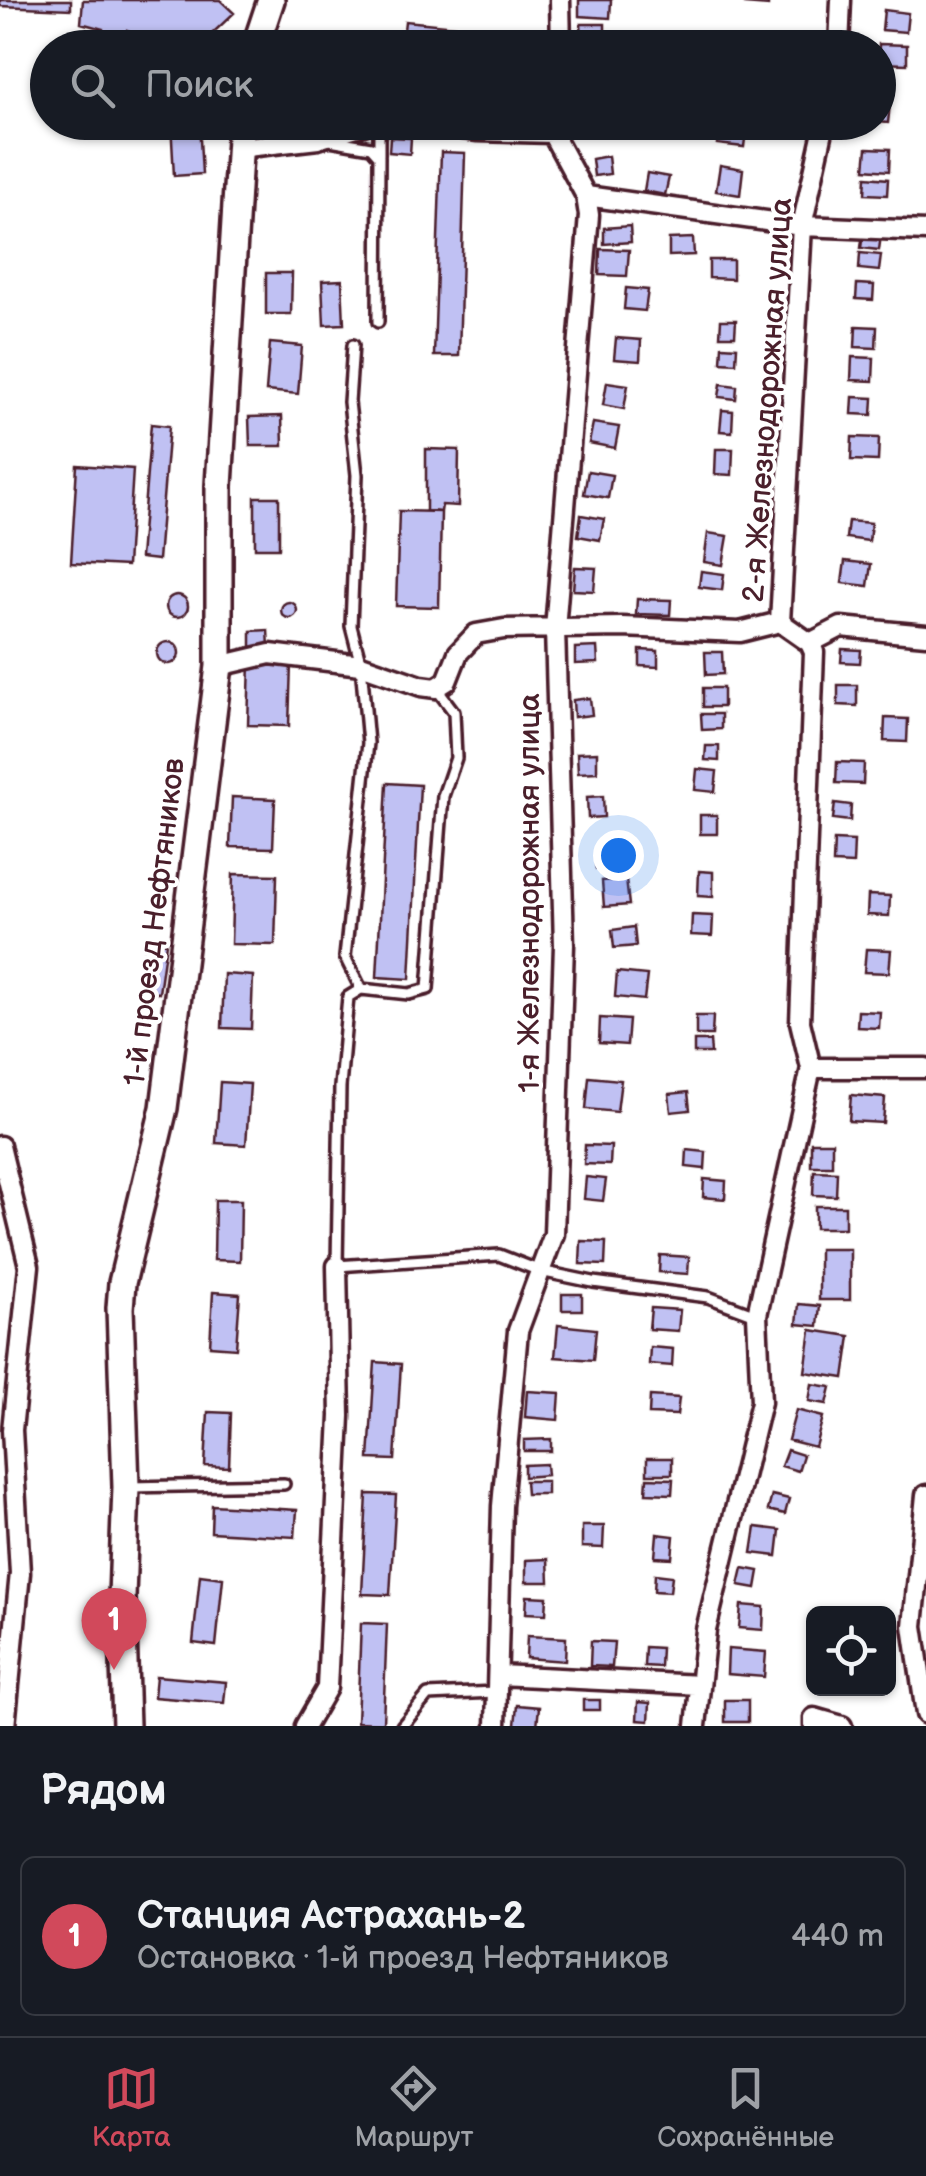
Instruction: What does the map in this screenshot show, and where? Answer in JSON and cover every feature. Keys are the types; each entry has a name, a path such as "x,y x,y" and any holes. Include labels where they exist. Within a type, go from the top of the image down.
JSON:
{"street":[{"path":"261,30 271,0"},
{"path":"560,0 561,30"},
{"path":"840,30 841,0"},
{"name":"1-й проезд Нефтяников","path":"126,1726 122,1597 126,1487 120,1308 122,1283 164,1108 219,666 219,486 240,140"},
{"name":"1-я Железнодорожная улица","path":"496,1726 502,1506 518,1331 554,1234 564,945 555,630 589,215 586,196 559,140"},
{"name":"2-я Железнодорожная улица","path":"780,622 802,226 821,140"},
{"path":"586,196 802,226 926,230"},
{"path":"219,666 270,654 361,665 436,688 447,682 458,653 476,634 504,629 622,627 740,632 780,622 810,643 814,652 800,1022 811,1068 757,1315 762,1402 706,1630 696,1726"},
{"path":"810,643 841,627 926,635"},
{"path":"811,1068 926,1068"},
{"path":"0,1146 30,1266 12,1430 20,1573 5,1726"},
{"path":"304,1726 328,1688 340,1416 337,1266"},
{"path":"926,1495 913,1626 926,1714"},
{"path":"499,1683 700,1686"},
{"path":"814,1722 842,1726"}],"lane":[{"path":"330,140 371,147 379,156"},
{"path":"378,140 378,322"},
{"path":"353,345 349,402 357,475 351,626 361,665 368,743 345,957 360,989"},
{"path":"436,688 454,712 456,758 443,796 428,989 409,994 360,989 348,997 340,1087 337,1266 499,1256 540,1271 593,1282 708,1297 757,1315"},
{"path":"126,1487 284,1484"},
{"path":"402,1726 428,1696 499,1683"}],"building":[{"path":"0,0 71,0 71,9 0,6"},
{"path":"83,0 220,0 234,13 216,30 103,30 81,23"},
{"path":"579,0 611,0 610,18 579,16"},
{"path":"745,0 768,0 768,6 745,4"},
{"path":"884,10 908,13 906,32 882,30"},
{"path":"405,21 456,26 456,30 404,30"},
{"path":"581,24 605,24 605,30 582,30"},
{"path":"896,45 907,45 907,64 896,64"},
{"path":"172,140 200,140 202,174 174,176"},
{"path":"390,140 411,140 410,154 389,152"},
{"path":"718,140 745,140 744,147 717,144"},
{"path":"867,148 890,149 889,171 865,169"},
{"path":"441,152 465,153 459,356 434,356"},
{"path":"608,156 610,174 594,176 592,159"},
{"path":"720,165 743,169 740,195 716,191"},
{"path":"647,173 669,177 665,195 644,191"},
{"path":"866,177 888,179 887,195 865,194"},
{"path":"630,226 631,242 604,244 604,228"},
{"path":"863,233 881,235 879,250 861,248"},
{"path":"693,238 694,255 669,256 669,239"},
{"path":"600,249 629,250 627,276 599,275"},
{"path":"860,253 881,255 879,271 859,269"},
{"path":"709,260 733,260 733,279 709,278"},
{"path":"266,273 292,273 291,314 266,314"},
{"path":"342,280 344,324 324,325 322,281"},
{"path":"857,284 874,285 873,300 856,299"},
{"path":"626,288 648,290 645,311 624,309"},
{"path":"721,320 736,320 735,336 720,336"},
{"path":"856,326 877,327 876,348 855,347"},
{"path":"616,338 641,340 640,361 614,359"},
{"path":"270,343 302,346 298,394 266,391"},
{"path":"722,346 737,347 736,363 721,362"},
{"path":"852,357 874,358 873,381 851,380"},
{"path":"607,382 628,385 624,409 603,405"},
{"path":"721,384 737,386 736,399 719,397"},
{"path":"853,397 873,398 872,415 852,414"},
{"path":"722,410 733,411 732,432 720,431"},
{"path":"282,416 283,446 250,446 249,417"},
{"path":"593,423 619,427 615,448 589,443"},
{"path":"151,424 169,426 158,560 140,558"},
{"path":"852,437 879,438 878,461 851,460"},
{"path":"426,449 459,450 458,506 442,505 441,512 426,511"},
{"path":"716,449 733,449 732,475 715,474"},
{"path":"77,465 133,469 127,566 71,563"},
{"path":"588,471 612,475 608,498 584,494"},
{"path":"255,497 279,497 279,548 255,548"},
{"path":"399,511 441,512 439,607 396,606"},
{"path":"581,515 604,519 600,540 578,536"},
{"path":"848,521 871,523 869,541 846,538"},
{"path":"708,533 728,536 723,565 704,562"},
{"path":"845,561 871,564 868,586 842,583"},
{"path":"575,567 596,568 594,591 573,590"},
{"path":"701,571 724,574 722,590 699,587"},
{"path":"177,595 185,598 185,614 177,617 169,614 166,606 169,598"},
{"path":"637,599 671,600 670,615 636,614"},
{"path":"289,602 297,610 289,618 281,610"},
{"path":"268,630 269,647 251,647 251,631"},
{"path":"168,642 176,645 176,661 168,664 160,661 157,653 160,645"},
{"path":"597,647 598,663 575,664 575,648"},
{"path":"842,649 861,650 860,663 841,662"},
{"path":"640,650 658,651 658,667 640,666"},
{"path":"705,652 722,652 723,674 706,675"},
{"path":"250,662 291,663 289,726 248,725"},
{"path":"838,685 857,685 857,706 838,705"},
{"path":"703,688 723,688 723,707 703,707"},
{"path":"590,698 592,715 574,717 573,700"},
{"path":"701,714 721,714 721,729 702,730"},
{"path":"885,718 908,719 907,742 884,741"},
{"path":"706,746 719,746 719,761 705,760"},
{"path":"597,752 597,772 578,773 577,753"},
{"path":"837,762 864,763 863,784 836,783"},
{"path":"697,769 717,771 715,792 695,790"},
{"path":"387,783 420,785 410,979 377,977"},
{"path":"603,796 604,817 588,818 587,797"},
{"path":"232,797 275,799 273,848 230,847"},
{"path":"835,803 851,805 850,821 833,819"},
{"path":"700,815 717,815 717,834 700,834"},
{"path":"834,840 854,841 853,864 833,863"},
{"path":"616,856 617,868 596,869 595,857"},
{"path":"699,871 713,872 713,897 698,896"},
{"path":"233,874 277,875 275,945 231,944"},
{"path":"626,879 629,905 604,907 602,881"},
{"path":"868,895 890,896 889,916 867,915"},
{"path":"692,915 713,916 712,936 691,935"},
{"path":"634,927 636,946 614,948 612,930"},
{"path":"146,940 166,943 159,993 139,990"},
{"path":"866,949 891,950 889,973 864,972"},
{"path":"617,972 647,975 644,1000 615,997"},
{"path":"224,974 253,976 251,1029 222,1028"},
{"path":"858,1011 880,1012 879,1028 857,1027"},
{"path":"696,1016 713,1016 712,1035 696,1035"},
{"path":"600,1018 629,1020 627,1045 599,1043"},
{"path":"694,1041 710,1041 711,1053 694,1053"},
{"path":"589,1077 621,1080 617,1112 586,1109"},
{"path":"220,1082 250,1084 246,1145 216,1143"},
{"path":"688,1092 690,1110 671,1112 669,1094"},
{"path":"851,1095 885,1098 883,1123 849,1121"},
{"path":"811,1142 832,1142 832,1166 811,1166"},
{"path":"585,1145 611,1146 610,1165 584,1164"},
{"path":"687,1150 706,1152 705,1169 686,1167"},
{"path":"814,1171 837,1172 836,1196 813,1195"},
{"path":"586,1177 606,1179 603,1201 584,1199"},
{"path":"704,1179 726,1181 725,1199 703,1197"},
{"path":"215,1200 241,1200 240,1261 214,1260"},
{"path":"815,1206 845,1206 845,1228 815,1228"},
{"path":"581,1241 606,1242 605,1265 580,1264"},
{"path":"819,1249 850,1249 850,1300 819,1300"},
{"path":"660,1255 689,1257 688,1274 659,1272"},
{"path":"213,1292 240,1294 236,1348 210,1346"},
{"path":"562,1294 582,1294 582,1310 562,1310"},
{"path":"799,1304 820,1306 818,1326 797,1324"},
{"path":"651,1308 680,1310 678,1331 649,1329"},
{"path":"558,1325 596,1329 593,1360 555,1357"},
{"path":"811,1330 850,1336 844,1378 805,1372"},
{"path":"650,1347 673,1349 672,1366 649,1364"},
{"path":"375,1362 401,1364 395,1460 369,1459"},
{"path":"812,1384 831,1387 827,1404 809,1401"},
{"path":"527,1391 560,1393 558,1420 525,1417"},
{"path":"650,1396 679,1398 677,1415 649,1414"},
{"path":"796,1410 823,1417 815,1447 788,1440"},
{"path":"208,1412 231,1413 229,1467 205,1466"},
{"path":"551,1439 551,1451 524,1451 524,1440"},
{"path":"787,1450 803,1455 798,1471 781,1466"},
{"path":"647,1458 672,1458 672,1474 647,1474"},
{"path":"546,1464 547,1475 524,1477 524,1465"},
{"path":"647,1478 673,1479 672,1494 646,1493"},
{"path":"525,1481 547,1481 547,1494 526,1494"},
{"path":"367,1494 396,1495 390,1595 362,1594"},
{"path":"772,1495 789,1499 785,1514 768,1510"},
{"path":"212,1505 297,1510 295,1537 211,1532"},
{"path":"582,1526 604,1526 603,1548 582,1547"},
{"path":"756,1527 780,1530 777,1556 752,1553"},
{"path":"657,1534 674,1536 672,1558 655,1557"},
{"path":"548,1559 549,1582 526,1582 526,1560"},
{"path":"743,1568 759,1571 756,1588 739,1585"},
{"path":"655,1574 672,1576 670,1592 654,1591"},
{"path":"200,1575 223,1578 216,1646 193,1643"},
{"path":"527,1596 547,1597 546,1614 526,1613"},
{"path":"741,1605 764,1607 763,1630 739,1628"},
{"path":"361,1623 387,1624 383,1723 357,1722"},
{"path":"527,1636 566,1638 565,1661 526,1658"},
{"path":"591,1641 614,1642 612,1667 590,1666"},
{"path":"645,1647 661,1648 660,1667 644,1666"},
{"path":"728,1649 766,1652 764,1677 727,1674"},
{"path":"156,1676 226,1682 224,1703 154,1697"},
{"path":"583,1700 600,1700 600,1710 583,1710"},
{"path":"725,1700 748,1700 748,1722 725,1722"},
{"path":"638,1702 650,1703 649,1721 637,1720"},
{"path":"517,1705 539,1707 537,1726 515,1725"}],"place":[{"name":"Станция Астрахань-2","path":"114,1670"}]}
